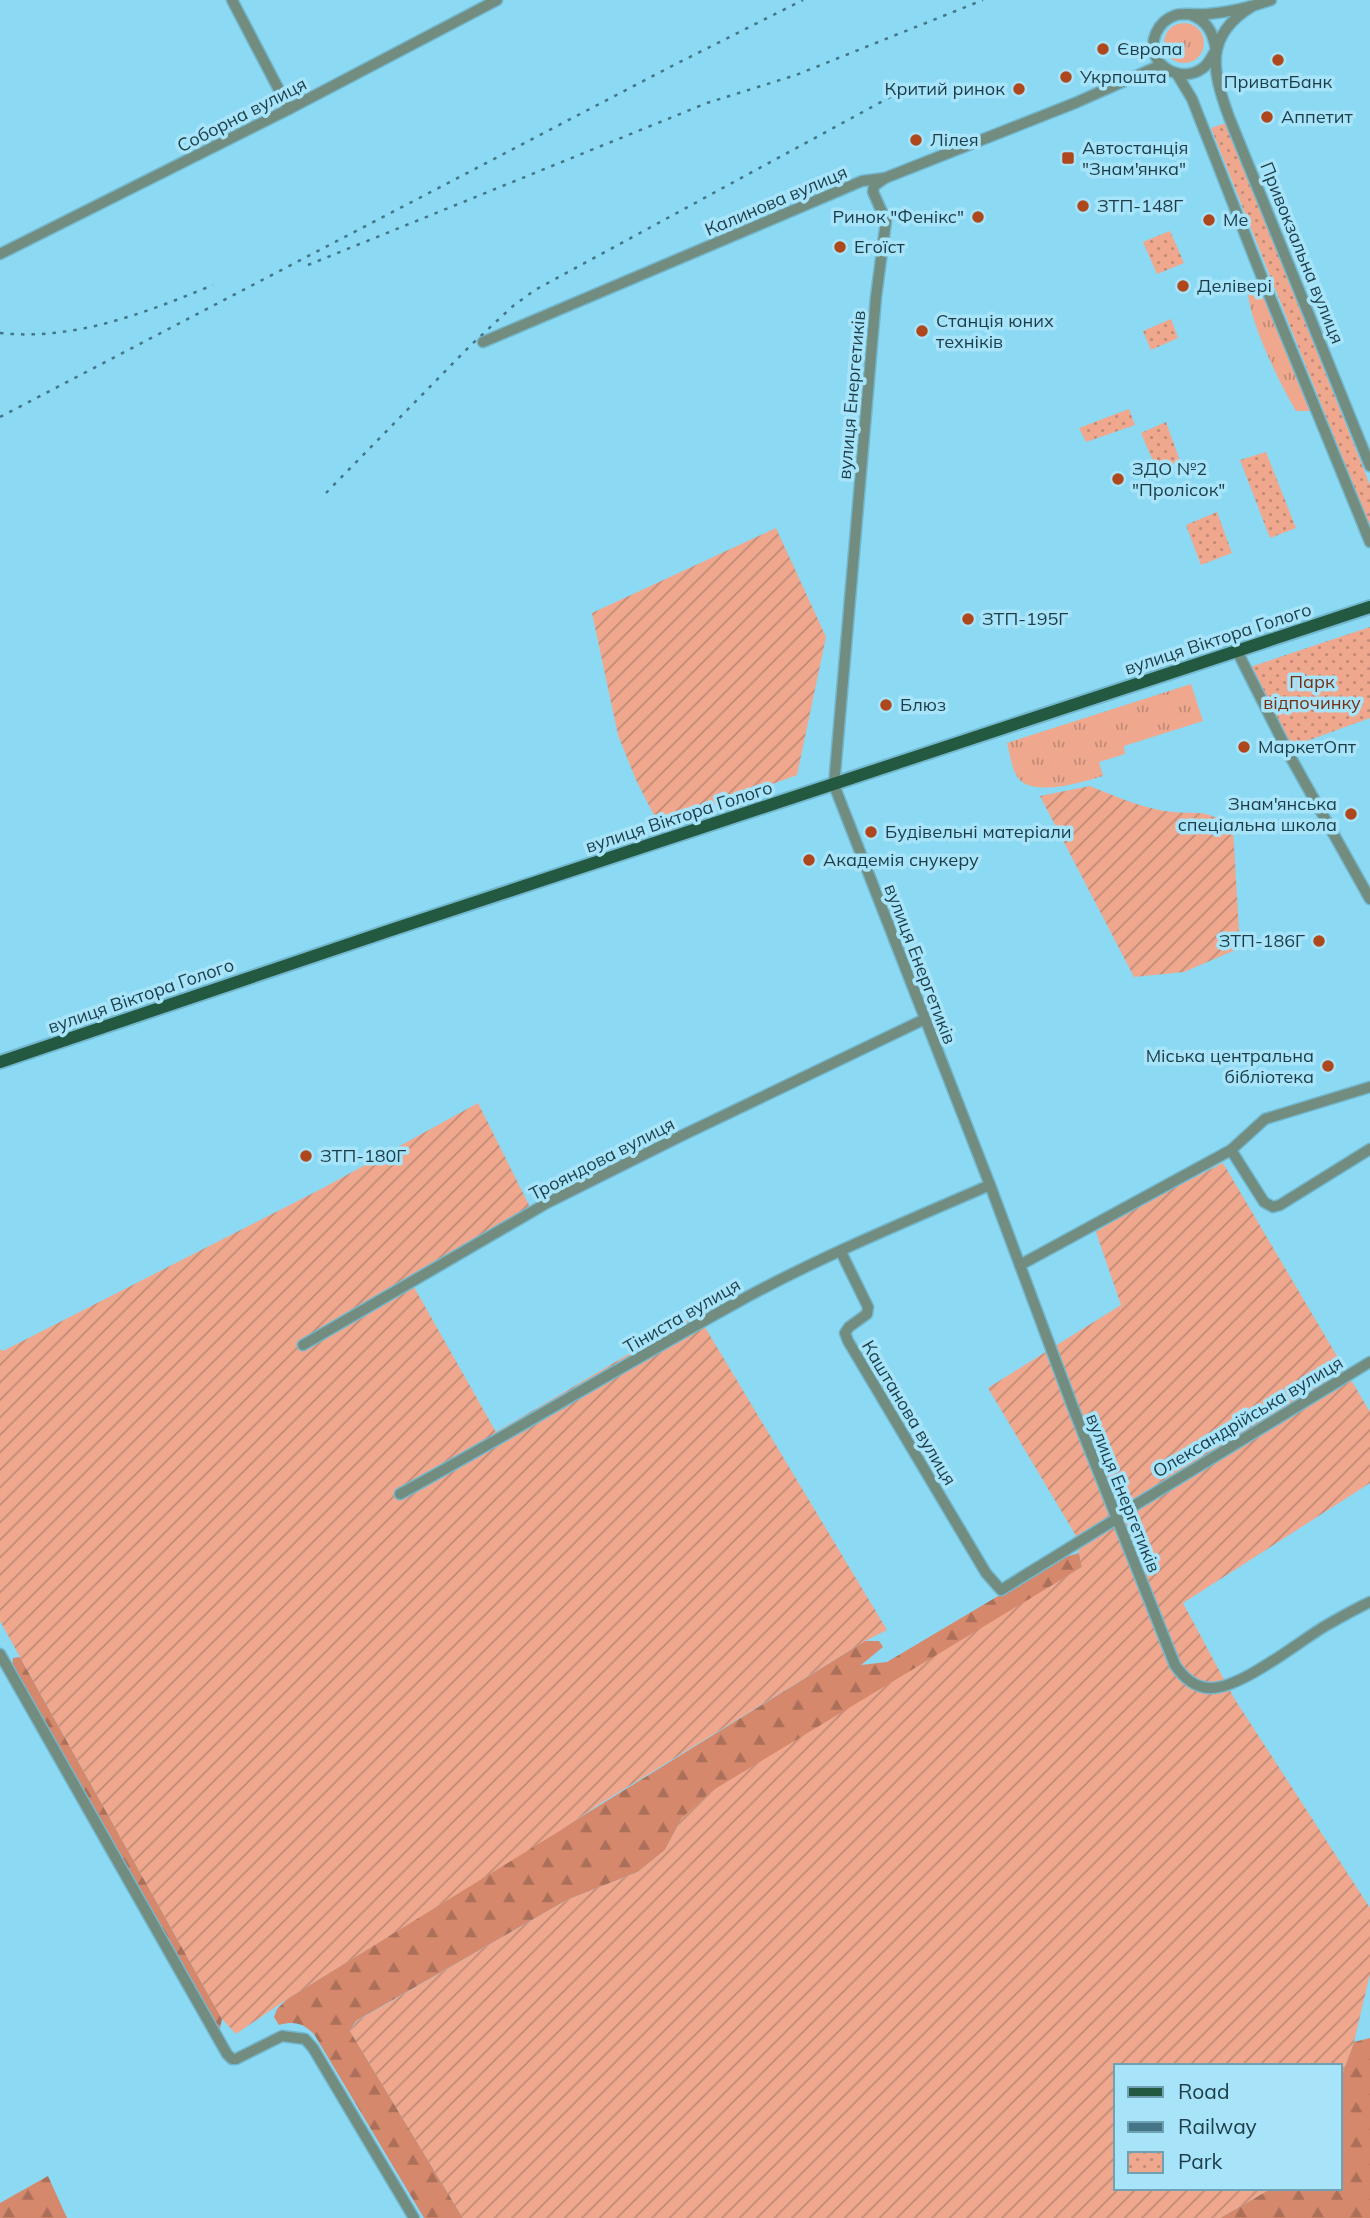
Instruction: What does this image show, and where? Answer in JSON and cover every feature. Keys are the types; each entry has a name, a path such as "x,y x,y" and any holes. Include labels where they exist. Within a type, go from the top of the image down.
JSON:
{"main road":[{"name":"вулиця Віктора Голого","path":"0,1062 1370,607"}],"street":[{"path":"232,0 289,109"},
{"name":"Соборна вулиця","path":"0,254 289,109 497,0"},
{"path":"1251,7 1227,25 1216,50 1203,68 1191,74 1177,74 1161,65 1153,46 1155,35 1168,18 1218,13 1271,0"},
{"path":"1189,14 1205,22 1211,30 1216,50"},
{"name":"Привокзальна вулиця","path":"1216,50 1217,79 1226,107 1370,466"},
{"name":"Калинова вулиця","path":"483,342 862,181 885,178 1075,103 1161,65"},
{"path":"1177,74 1192,99 1370,542"},
{"name":"вулиця Енергетиків","path":"885,178 874,186 873,192 886,221 876,298 834,785 990,1185 1116,1519 1175,1665 1183,1677 1195,1685 1208,1689 1222,1688 1370,1602"},
{"path":"1237,651 1291,758 1370,899"},
{"name":"Трояндова вулиця","path":"303,1345 547,1203 925,1019"},
{"path":"1020,1265 1231,1150 1252,1129 1274,1115 1370,1087"},
{"path":"1231,1150 1264,1202 1273,1207 1370,1149"},
{"name":"Тіниста вулиця","path":"400,1494 515,1431 737,1302 990,1185"},
{"name":"Каштанова вулиця","path":"841,1252 868,1307 867,1314 845,1333 848,1341 986,1573 1001,1590"},
{"name":"Олександрійська вулиця","path":"1001,1590 1370,1362"},
{"path":"0,1654 227,2054 236,2059 282,2036 305,2039 313,2048 414,2218"}],"green space":[{"path":"1184,23 1192,24 1198,29 1203,35 1203,51 1198,57 1192,62 1184,63 1176,62 1170,57 1165,51 1164,43 1165,35 1170,29 1176,24"},
{"path":"1226,123 1370,485 1370,527 1211,128"},
{"path":"1170,231 1184,263 1157,274 1143,242"},
{"path":"1257,281 1313,411 1296,411 1266,351 1249,300 1248,288"},
{"path":"1171,319 1178,338 1151,350 1143,331"},
{"path":"1129,409 1135,425 1086,442 1079,428"},
{"path":"1166,422 1180,461 1157,470 1141,433"},
{"path":"1266,452 1296,528 1270,538 1240,460"},
{"path":"1217,512 1232,553 1201,565 1186,525"},
{"path":"776,528 826,637 797,775 659,825 636,780 618,735 592,613"},
{"name":"Парк відпочинку","path":"1370,627 1370,718 1290,747 1250,667"},
{"path":"1191,684 1203,721 1124,746 1125,754 1099,762 1103,776 1047,788 1026,784 1017,776 1007,743"},
{"path":"1090,786 1156,809 1207,814 1233,828 1240,948 1184,972 1134,977 1040,796"},
{"path":"478,1103 535,1217 414,1287 496,1432 697,1314 887,1630 598,1805 287,1999 236,2034 222,2019 0,1621 0,1349 3,1351 325,1187"},
{"path":"1223,1163 1370,1412 1370,1483 1183,1603 1234,1698 1370,1908 1370,1974 1354,2042 1342,2075 1342,2064 1114,2064 1114,2190 1269,2190 1220,2218 463,2218 350,2031 357,2021 567,1900 638,1872 665,1850 682,1818 710,1792 1082,1567 1075,1534 988,1388 1121,1305 1096,1232 1123,1214"},
{"path":"1079,1553 1082,1567 682,1818 665,1850 638,1872 567,1900 356,2021 350,2031 463,2218 424,2218 314,2034 298,2024 279,2025 274,2017 277,2009 287,1999 865,1641 879,1641 883,1647 861,1665 887,1662 1062,1558"},
{"path":"20,1657 222,2019 220,2028 214,2028 12,1668 13,1658"},
{"path":"1370,2038 1370,2218 1220,2218 1269,2190 1342,2190 1342,2075 1354,2042"},
{"path":"48,2176 67,2218 0,2218 0,2203"}],"railway":[{"path":"0,417 803,0"},
{"path":"308,265 707,103 796,75 983,0"},
{"path":"326,493 471,345 513,306 535,290 905,89"},
{"path":"0,333 55,333 109,323 213,285"}],"place":[{"name":"Європа","path":"1103,49"},
{"name":"ПриватБанк","path":"1278,60"},
{"name":"Укрпошта","path":"1066,77"},
{"name":"Критий ринок","path":"1019,89"},
{"name":"Аппетит","path":"1267,117"},
{"name":"Лілея","path":"916,140"},
{"name":"Автостанція \"Знам'янка\"","path":"1068,158"},
{"name":"ЗТП-148Г","path":"1083,206"},
{"name":"Ринок \"Фенікс\"","path":"978,217"},
{"name":"Me","path":"1209,220"},
{"name":"Егоїст","path":"840,247"},
{"name":"Делівері","path":"1183,286"},
{"name":"Станція юних техніків","path":"922,331"},
{"name":"ЗДО №2 \"Пролісок\"","path":"1118,479"},
{"name":"ЗТП-195Г","path":"968,619"},
{"name":"Блюз","path":"886,705"},
{"name":"МаркетОпт","path":"1244,747"},
{"name":"Знам'янська спеціальна школа","path":"1351,814"},
{"name":"Будівельні матеріали","path":"871,832"},
{"name":"Академія снукеру","path":"809,860"},
{"name":"ЗТП-186Г","path":"1319,941"},
{"name":"Міська центральна бібліотека","path":"1328,1066"},
{"name":"ЗТП-180Г","path":"306,1156"}]}
